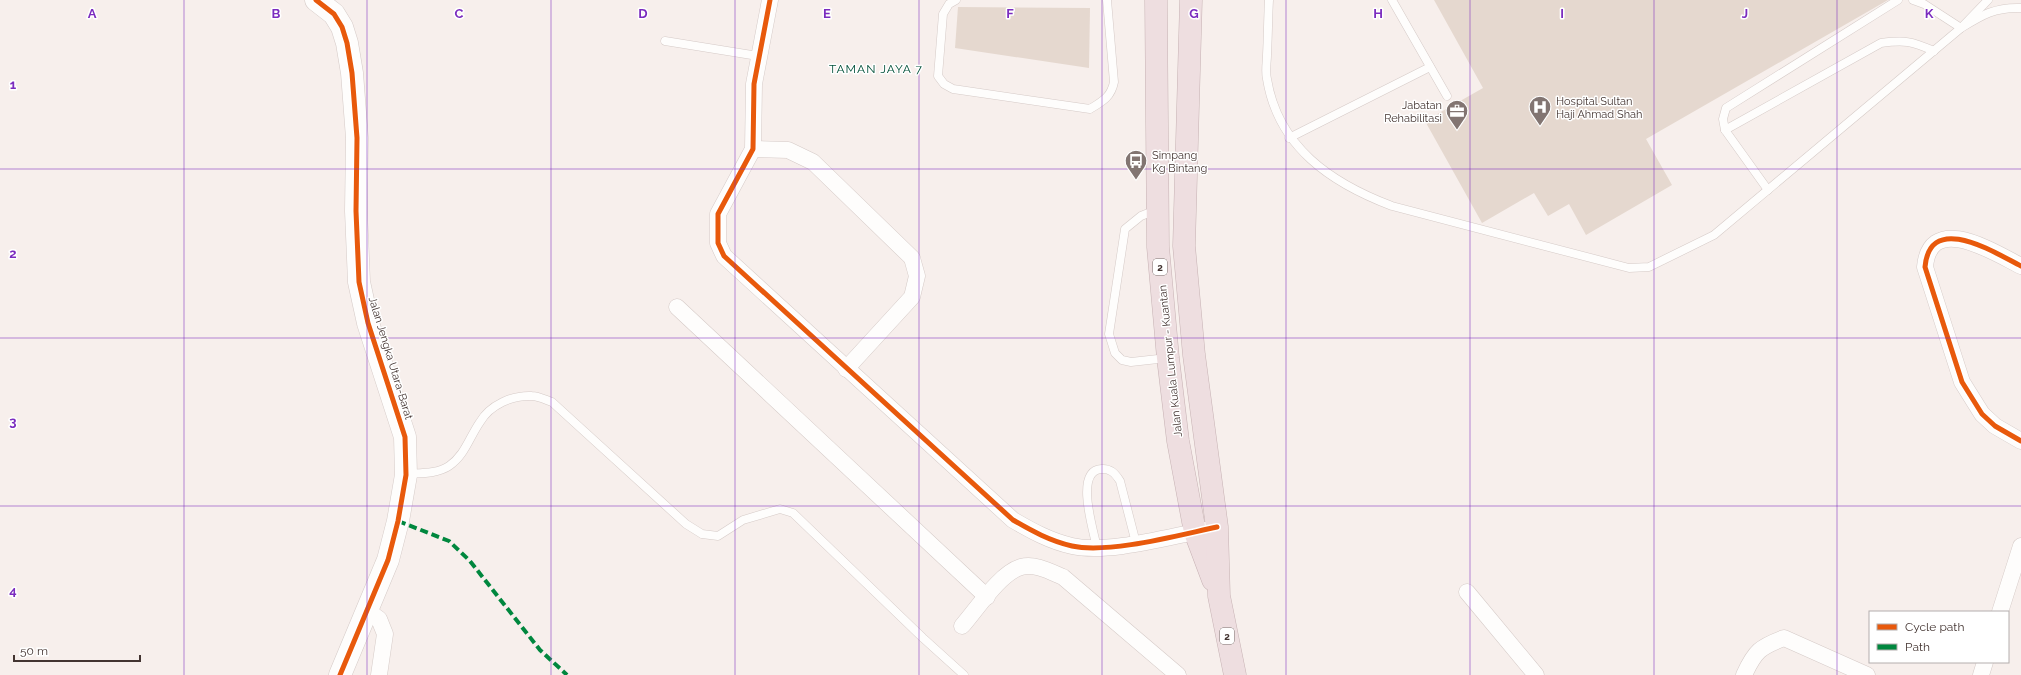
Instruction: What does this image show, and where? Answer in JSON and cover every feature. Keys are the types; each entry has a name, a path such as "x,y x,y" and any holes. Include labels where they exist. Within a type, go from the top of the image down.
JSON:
{"highway":[{"name":"Jalan Kuala Lumpur - Kuantan","path":"1156,0 1158,247 1168,358 1178,441 1195,532 1219,596 1235,675"},
{"name":"Jalan Kuala Lumpur - Kuantan","path":"1191,0 1184,246 1194,355 1217,527 1219,596"}],"street":[{"name":"Jalan Jengka Utara-Barat","path":"316,0 334,14 342,27 347,43 352,73 357,138 356,211 359,282 368,323 405,437 406,474 398,521 388,560 340,675"},
{"path":"770,0 758,56 754,84 753,149 718,214 718,243 724,256 1013,520 1047,538 1073,546 1097,548 1136,543 1217,527"},
{"path":"753,149 788,150 813,162 912,258 917,276 912,296 846,369"},
{"path":"2021,266 1972,242 1958,238 1945,240 1934,246 1926,256 1924,267 1962,382 1982,414 1995,426 2021,441"},
{"path":"677,307 987,597"},
{"path":"2000,611 2021,546"},
{"path":"962,626 1003,578 1022,567 1042,567 1063,577 1178,675"},
{"path":"1467,592 1536,675"},
{"path":"368,611 379,619 385,634 379,675"},
{"path":"1744,675 1752,656 1766,645 1784,638 1867,675"},
{"path":"1981,675 1985,663"}],"lane":[{"path":"956,0 949,4 944,14 938,76 944,84 953,89 1090,109 1102,102 1112,92 1114,82 1107,0"},
{"path":"1269,0 1266,78 1276,114 1289,138 1318,167 1364,195 1392,206 1629,268 1648,266 1714,235 1961,28 1988,0"},
{"path":"1392,0 1447,96"},
{"path":"1768,190 1725,130 1723,119 1726,108 1898,0"},
{"path":"1914,0 1924,4 1961,28"},
{"path":"1961,28 1985,13 2005,7 2021,8"},
{"path":"665,41 758,56"},
{"path":"1725,130 1881,43 1914,42 1934,51"},
{"path":"1289,138 1430,67"},
{"path":"1158,210 1141,216 1125,229 1109,334 1115,353 1122,360 1131,362 1168,358"},
{"path":"406,474 433,472 448,467 462,456 480,420 496,405 514,397 533,396 552,402 686,524 702,534 718,536 743,520 780,509 793,513 923,638 964,675"},
{"path":"1097,548 1086,493 1089,476 1098,469 1107,468 1115,474 1120,481 1136,543"}],"building":[{"path":"1434,0 1888,0 1646,139 1672,185 1586,235 1569,204 1548,216 1534,193 1482,223 1425,121 1483,88"},
{"path":"958,7 1090,8 1089,68 955,48"}],"marked path":[{"path":"398,521 449,541 470,561 540,650 567,675"}],"cycle path":[{"path":"316,0 334,14 342,27 347,43 352,73 357,138 356,211 359,282 368,323 405,437 406,475 398,521 388,560 340,675"},
{"path":"770,0 754,84 753,149 718,214 718,243 724,256 1013,520 1027,528 1041,535 1072,546 1105,548 1164,539 1217,527"},
{"path":"2021,266 1981,246 1965,241 1951,239 1938,241 1929,250 1925,267 1962,382 1982,414 1995,426 2021,441"}],"place":[{"name":"Hospital Sultan Haji Ahmad Shah","path":"1540,126"},
{"name":"Jabatan Rehabilitasi","path":"1457,130"},
{"name":"Simpang Kg Bintang","path":"1136,180"}],"district":[{"name":"TAMAN JAYA 7","path":"876,69"}]}
